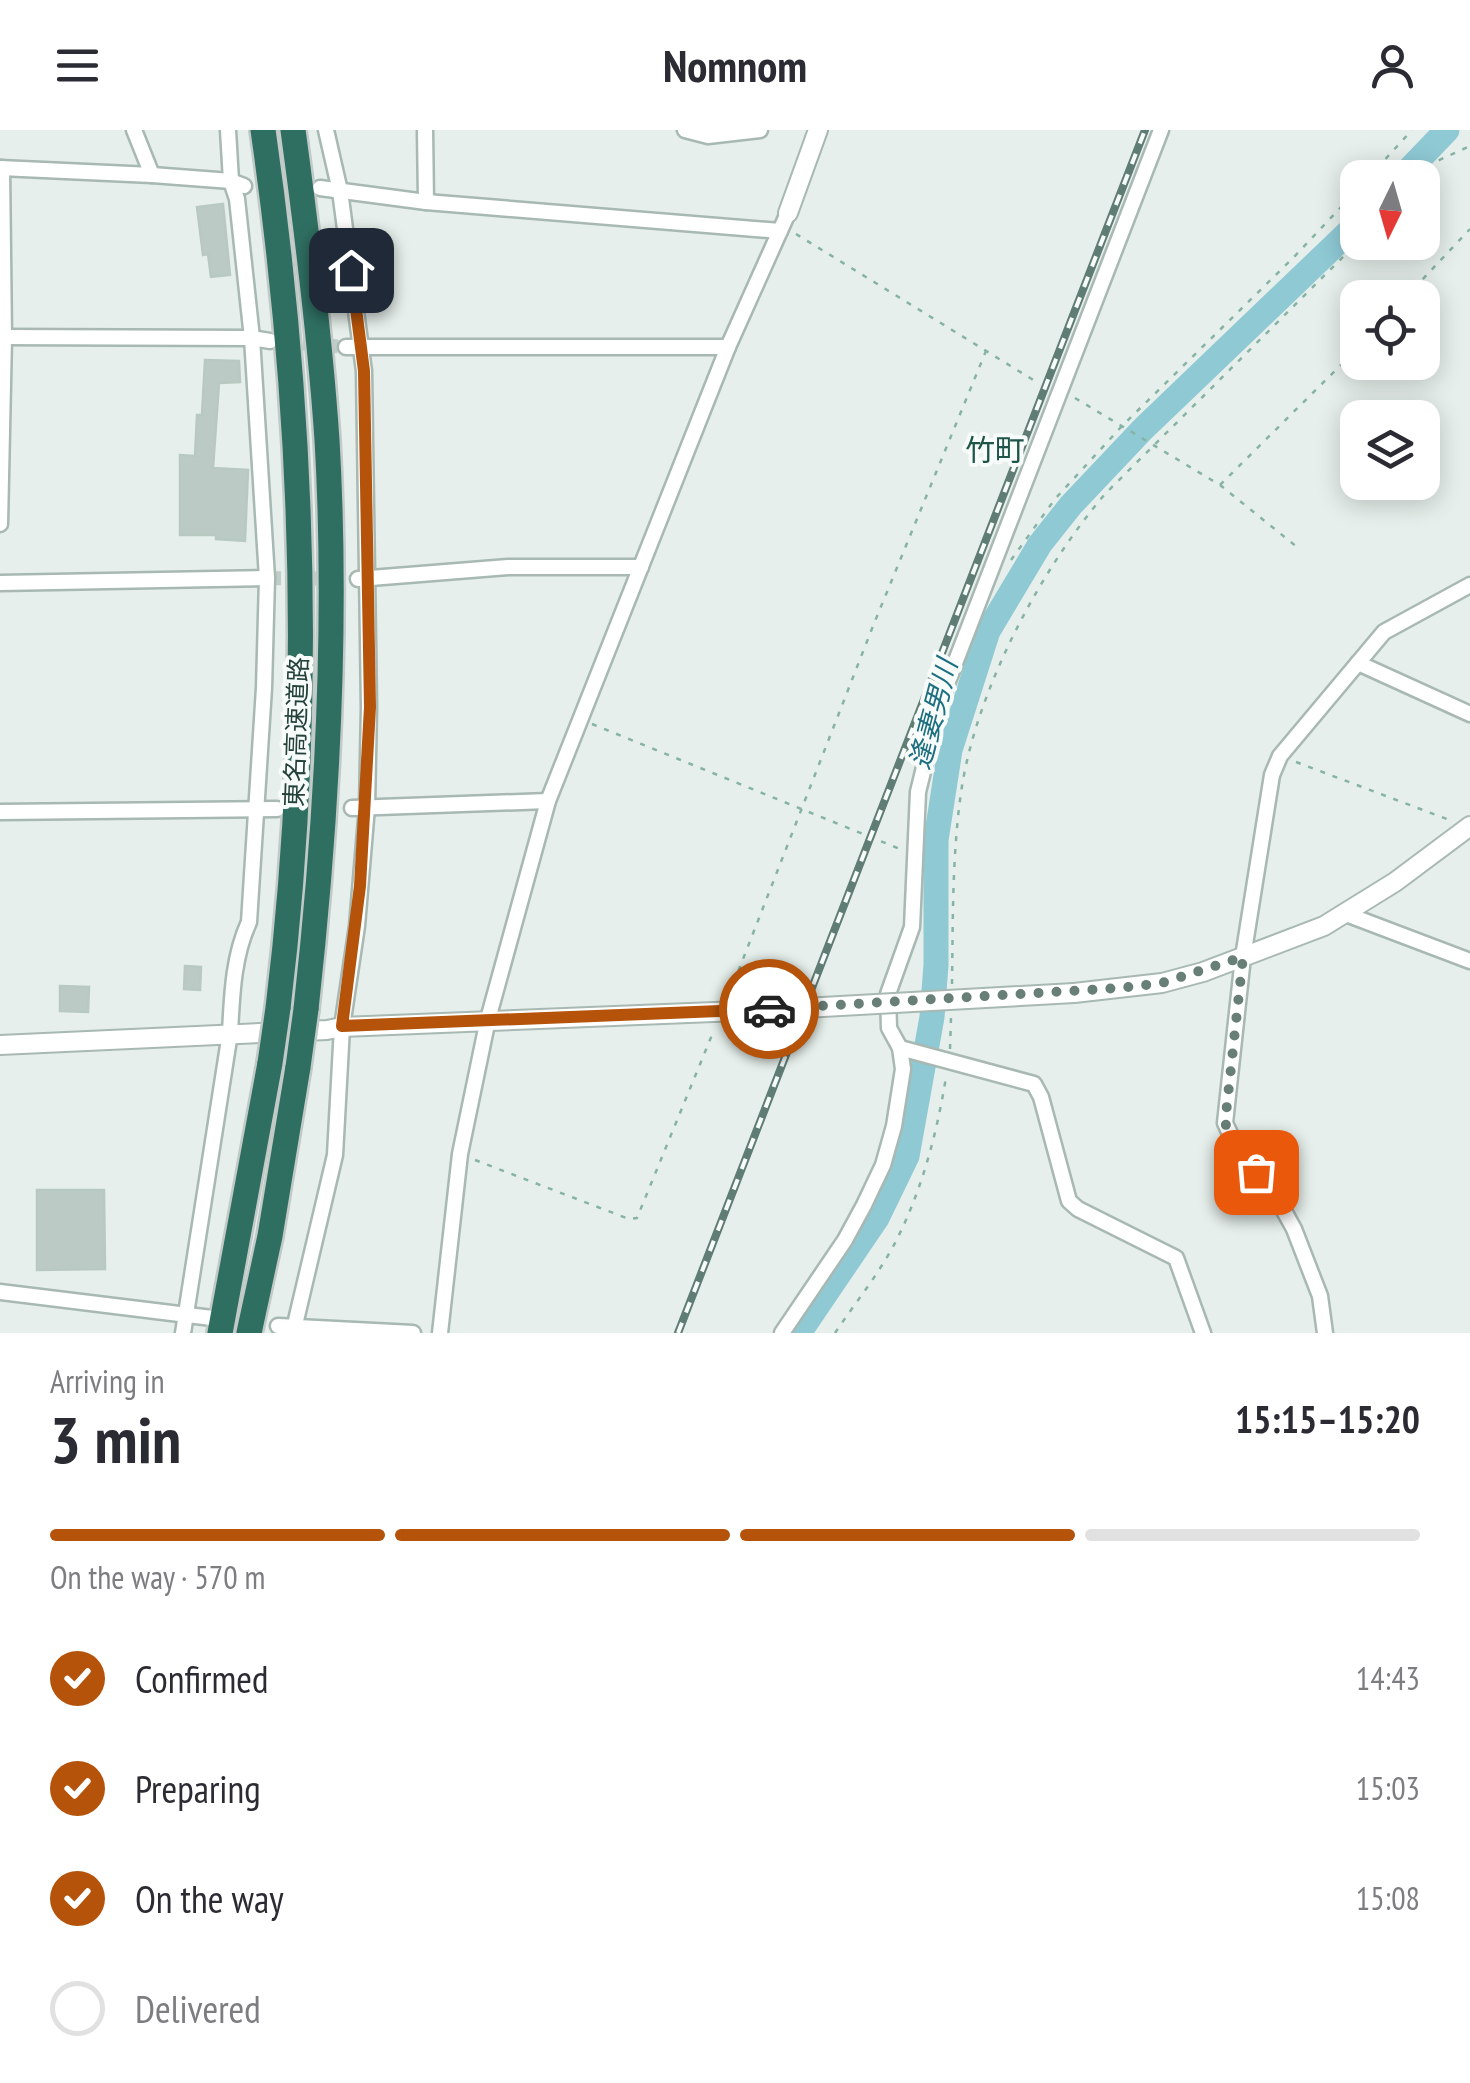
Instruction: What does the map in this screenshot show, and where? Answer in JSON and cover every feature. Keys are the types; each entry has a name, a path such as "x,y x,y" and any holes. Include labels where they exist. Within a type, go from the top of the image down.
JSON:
{"highway":[{"name":"東名高速道路","path":"216,1326 278,1008 293,854 299,735 300,570 290,364 278,228 264,130"},
{"name":"東名高速道路","path":"249,1333 270,1236 306,1009 324,796 330,570 327,442 293,130"}],"street":[{"path":"134,130 152,175"},
{"path":"183,1333 230,1033 233,983 241,940 249,922 267,578 252,338 238,183 228,130"},
{"path":"294,1330 335,1154 342,1026 356,926 363,580 362,348 340,191 326,130"},
{"path":"425,130 426,202"},
{"path":"685,130 708,136 760,130"},
{"path":"440,1333 460,1154 488,1020 548,801 728,347 784,223 818,130"},
{"path":"782,1333 845,1240 882,1165 900,1098 903,1069 900,1048 889,1028 888,994 912,928 918,792 940,702 1161,130"},
{"path":"0,524 1,168 238,183"},
{"path":"320,188 426,202 784,223"},
{"path":"2,337 270,341"},
{"path":"346,347 728,347"},
{"path":"363,580 508,567 641,567"},
{"path":"0,583 267,578"},
{"path":"1325,1333 1320,1296 1294,1229 1272,1189 1240,1155 1225,1123 1243,957 1272,775 1280,756 1384,632 1470,585"},
{"path":"1358,663 1470,714"},
{"path":"359,808 548,801"},
{"path":"0,812 278,809"},
{"path":"0,1044 787,1009 1074,993 1162,983 1307,934 1346,914 1470,827"},
{"path":"1346,914 1470,961"},
{"path":"900,1048 1034,1084 1069,1201 1176,1258 1203,1333"},
{"path":"0,1292 188,1314 216,1326"},
{"path":"278,1326 294,1330 413,1333"}],"path":[{"path":"1384,160 1412,130"},
{"path":"1439,160 1470,146"},
{"path":"1004,571 1055,499 1122,426 1340,207"},
{"path":"784,223 1035,381"},
{"path":"1422,280 1470,229"},
{"path":"952,986 956,840 963,782 982,715 1037,590 1076,527 1151,444 1340,260"},
{"path":"729,995 804,810 872,626 986,351"},
{"path":"1220,485 1340,366"},
{"path":"1060,390 1220,485 1298,547"},
{"path":"582,719 916,855"},
{"path":"1280,756 1470,827"},
{"path":"834,1333 895,1243 918,1190 940,1114 951,1005"},
{"path":"460,1154 629,1219 637,1218 716,1026"}],"building":[{"path":"223,204 230,275 211,277 208,254 203,255 197,207"},
{"path":"205,360 239,361 240,382 219,383 213,468 248,470 245,541 216,539 216,535 180,535 180,455 195,456"},
{"path":"185,966 201,967 200,990 184,989"},
{"path":"60,986 89,987 88,1012 60,1011"},
{"path":"37,1190 104,1190 105,1269 37,1270"}],"waterway":[{"name":"逢妻男川","path":"1418,160 1447,130"},
{"name":"逢妻男川","path":"799,1333 877,1218 907,1156 932,1017 936,840 950,750 988,631 1040,544 1071,505 1143,429 1340,240"}],"tunnel":[{"path":"282,342 346,347"},
{"path":"267,578 358,579"}],"railway":[{"path":"678,1333 1145,130"}],"way so far":[{"path":"769,1009 1120,988 1162,983 1243,957 1225,1123 1240,1155 1256,1172"}],"district":[{"name":"竹町","path":"995,451"}],"route":[{"path":"351,270 364,371 370,707 360,886 342,1026 769,1009"}]}
